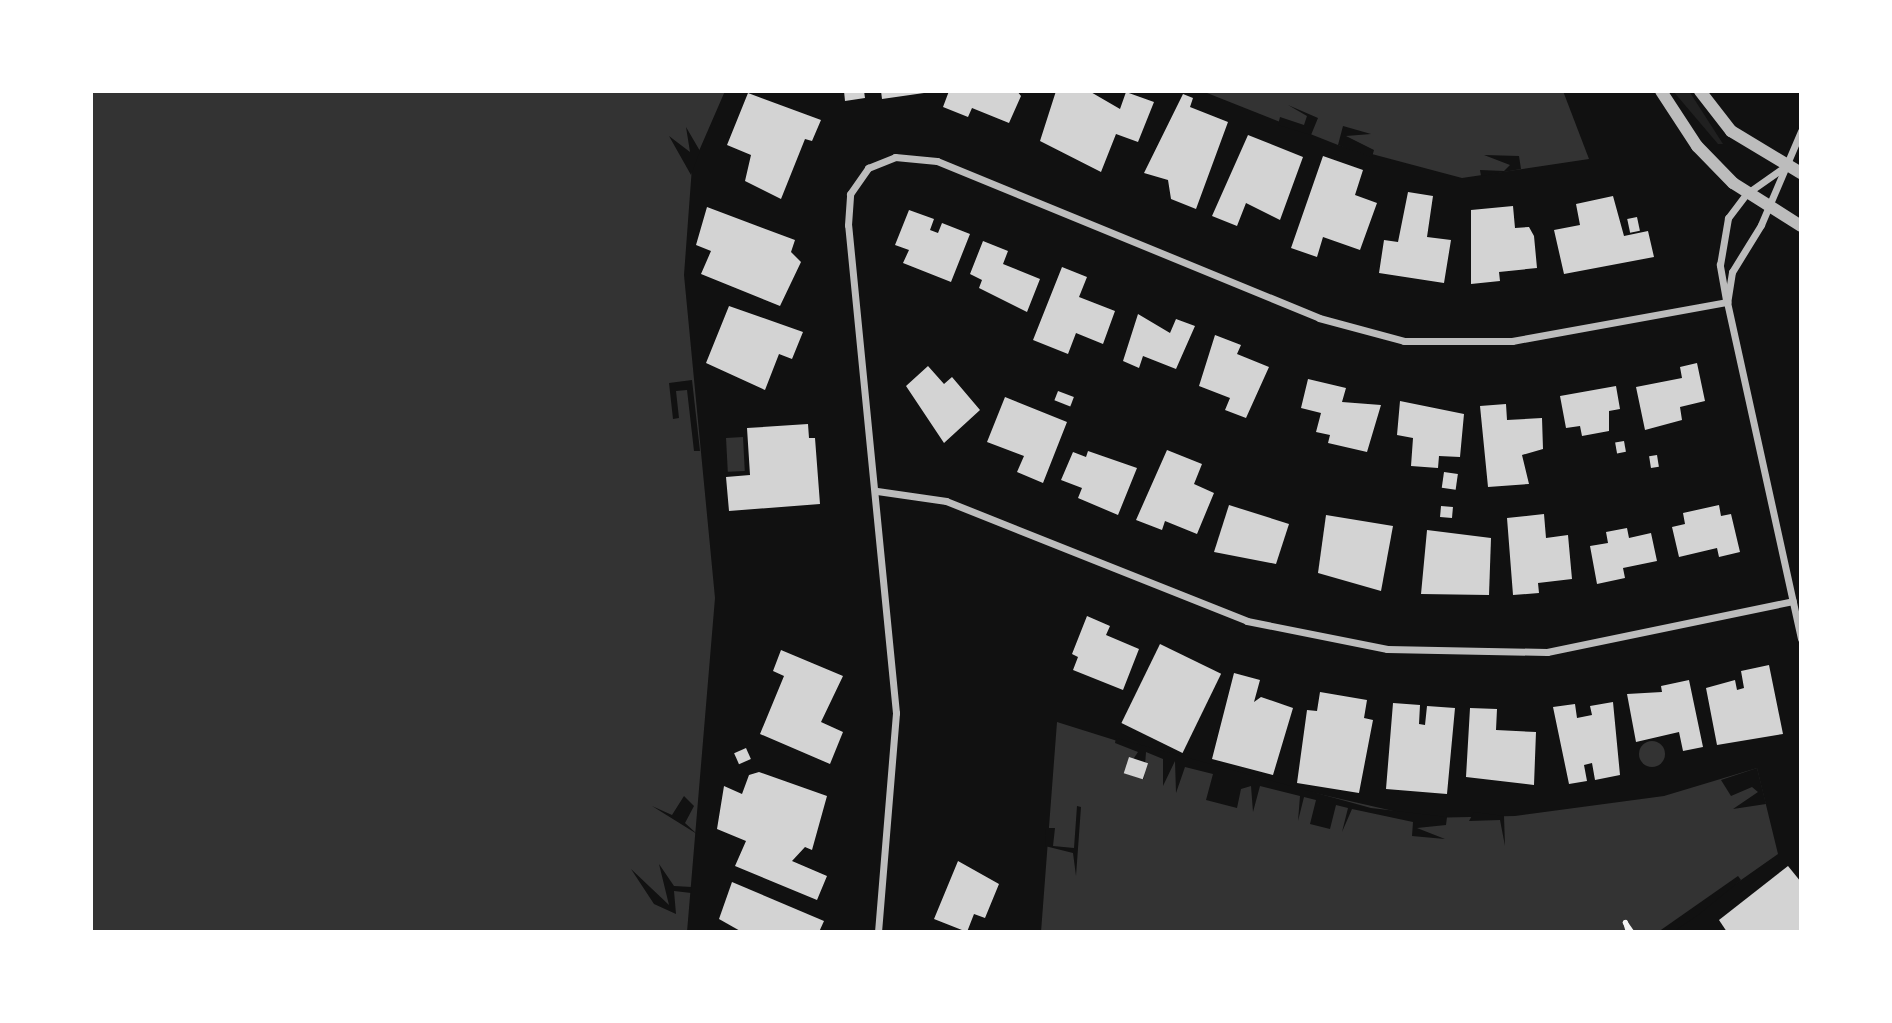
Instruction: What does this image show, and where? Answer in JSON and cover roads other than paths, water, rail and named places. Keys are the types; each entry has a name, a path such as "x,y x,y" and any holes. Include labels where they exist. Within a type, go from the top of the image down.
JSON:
{"street":[{"path":"1661,91 1697,146 1746,194 1801,226"},
{"path":"1700,91 1731,131 1801,173"},
{"path":"1727,302 1732,272 1769,209 1801,131"},
{"path":"878,932 895,713 877,491 848,205 860,176 886,159 937,161 1319,318 1404,341 1512,341 1727,302"},
{"path":"1787,165 1746,194 1724,238 1720,283 1727,302 1801,639"},
{"path":"877,491 946,501 1247,621 1387,649 1547,653 1793,601"}]}
